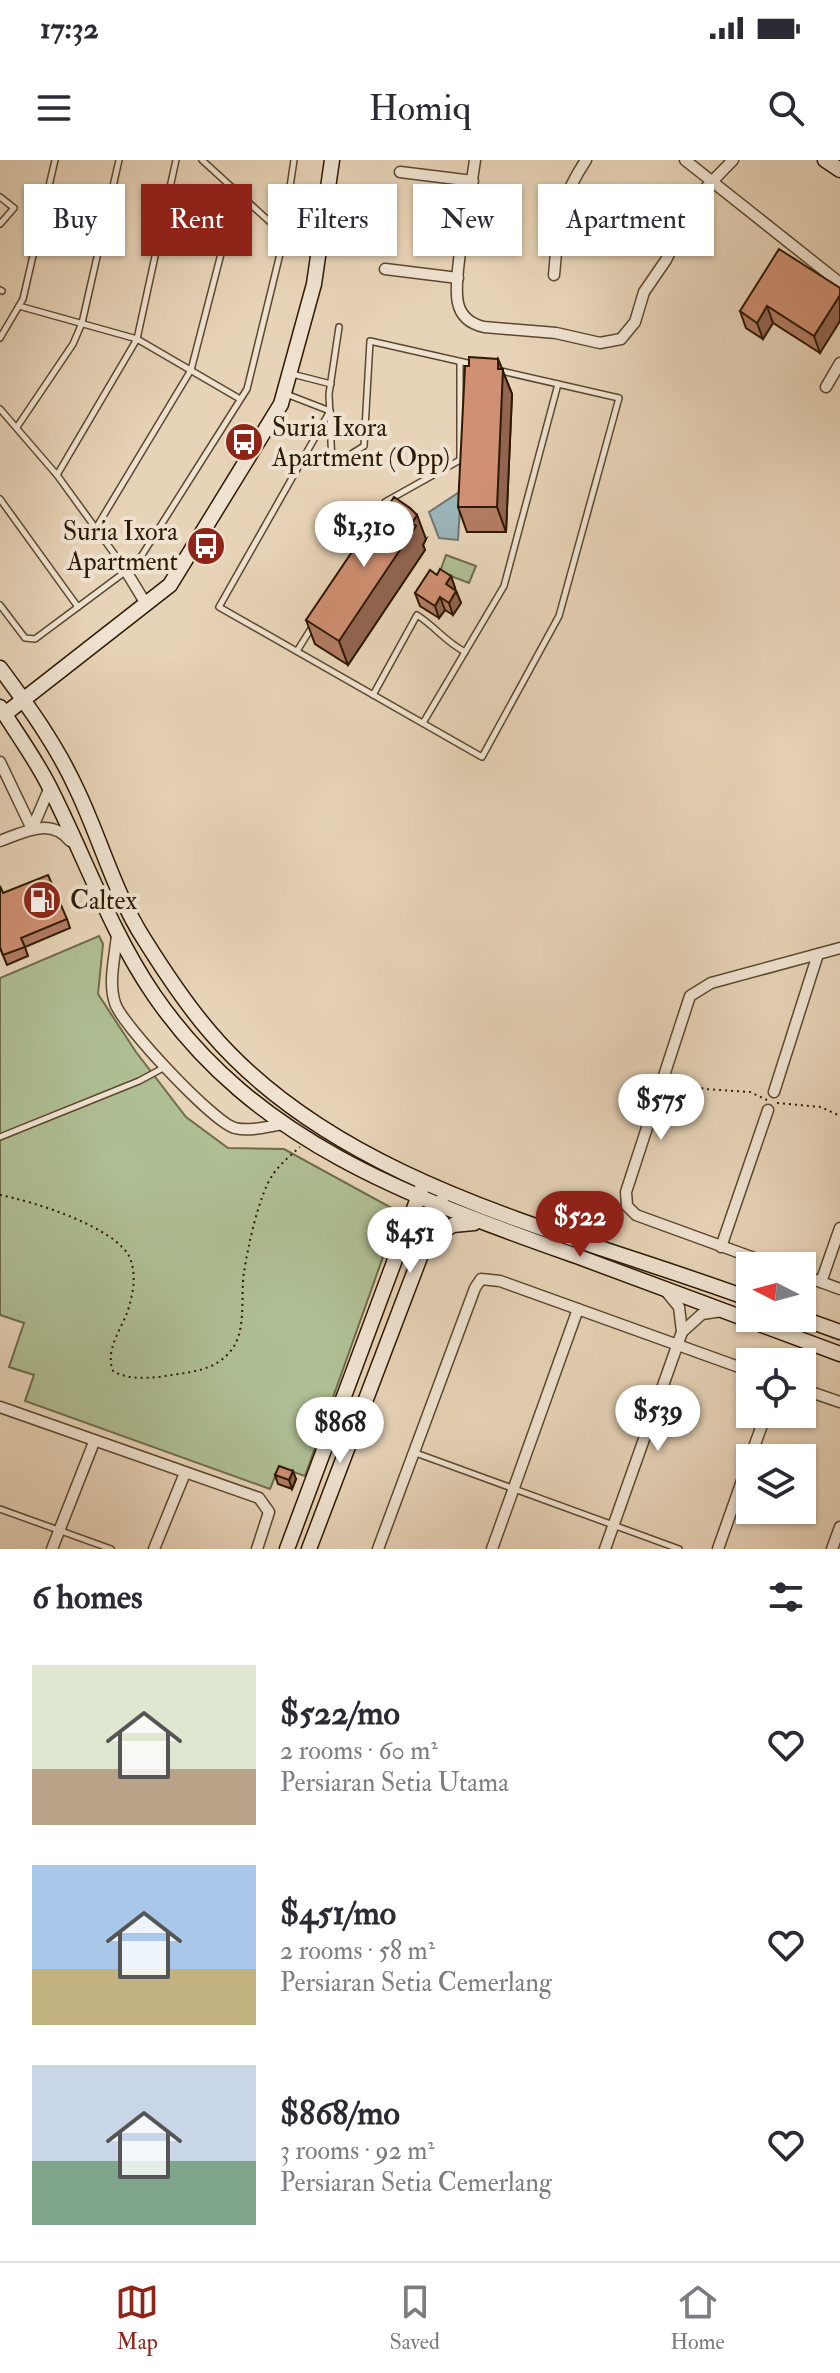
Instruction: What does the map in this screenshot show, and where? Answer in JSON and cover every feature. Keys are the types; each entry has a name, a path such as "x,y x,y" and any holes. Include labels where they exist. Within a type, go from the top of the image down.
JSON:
{"street":[{"path":"332,160 314,284 285,394 178,576 23,699 2,710 50,787 117,934 154,995 182,1032 239,1088 284,1124 417,1198 840,1354"},
{"path":"475,160 458,278 457,302 461,313 475,325 556,333 600,343 621,339 635,322 644,292 666,260 697,197 733,160"},
{"path":"554,275 560,207 567,189 586,160"},
{"path":"685,160 840,283"},
{"path":"825,160 840,170"},
{"path":"400,172 473,181"},
{"path":"385,269 458,278"},
{"path":"826,387 840,363"},
{"path":"126,571 146,604"},
{"path":"0,668 55,746 141,935 211,1034 247,1069 301,1112 357,1148 424,1183 736,1294"},
{"path":"0,762 32,829"},
{"path":"32,829 50,787"},
{"path":"0,841 32,829 50,827 62,831 84,857"},
{"path":"117,934 112,981 116,1008 165,1067 224,1124 246,1129 284,1124"},
{"path":"736,1252 636,1215 627,1206 626,1192 686,1006 696,989 840,948"},
{"path":"774,1092 818,954"},
{"path":"721,1247 768,1110"},
{"path":"287,1549 424,1183"},
{"path":"309,1549 446,1191"},
{"path":"426,1241 453,1225 482,1223"},
{"path":"821,1282 840,1228"},
{"path":"378,1549 481,1279 491,1278 736,1366"},
{"path":"816,1280 840,1289"},
{"path":"605,1549 682,1332 679,1307 664,1289"},
{"path":"492,1549 578,1309"},
{"path":"682,1332 702,1314 726,1311"},
{"path":"816,1323 840,1332"},
{"path":"816,1394 840,1402"},
{"path":"1,1411 266,1503 269,1512 257,1549"},
{"path":"52,1549 94,1442"},
{"path":"154,1549 185,1473"},
{"path":"718,1549 736,1498"},
{"path":"832,1549 840,1527"}],"lane":[{"path":"0,338 19,306 55,160"},
{"path":"17,427 73,344 82,323 119,160"},
{"path":"57,475 137,339 176,160"},
{"path":"202,160 228,184"},
{"path":"290,184 294,160"},
{"path":"0,197 14,208 0,224"},
{"path":"252,206 268,220"},
{"path":"96,528 191,370 220,256"},
{"path":"0,605 30,640 126,571 145,553 247,389 278,256"},
{"path":"19,306 137,339 240,399"},
{"path":"330,411 219,607 482,757 559,616 619,398 370,341 364,446 332,466 331,384 339,327"},
{"path":"371,526 385,502 460,460 460,362"},
{"path":"291,373 331,384"},
{"path":"423,723 504,586 558,384"},
{"path":"285,394 330,411"},
{"path":"0,409 57,475 126,571"},
{"path":"0,499 78,607"},
{"path":"373,695 417,615 434,627 440,638 465,652"},
{"path":"297,651 316,620"},
{"path":"0,1137 139,1081 165,1067"},
{"path":"413,1452 679,1549"},
{"path":"0,1509 111,1549"}],"path":[{"path":"664,1075 704,1089 735,1090 776,1103 821,1107 840,1116"},
{"path":"0,1195 38,1203 118,1242 129,1256 134,1289 111,1352 113,1371 133,1377 156,1378 195,1372 212,1366 230,1353 239,1334 244,1272 263,1196 272,1175 308,1140"}],"green space":[{"path":"446,555 476,566 469,583 440,572"},
{"path":"99,936 103,944 98,994 136,1052 186,1117 228,1148 284,1149 399,1212 305,1476 279,1467 270,1489 25,1401 34,1375 9,1367 24,1323 0,1315 0,978"}],"water":[{"path":"461,491 458,540 439,538 429,512"}],"building":[{"path":"779,249 840,288 840,295 814,336 767,306 757,323 740,311"},
{"path":"469,357 498,359 498,369 503,369 497,507 458,507 465,366 469,366"},
{"path":"394,497 417,515 412,523 416,526 339,641 306,620 385,503 389,505"},
{"path":"440,569 451,576 446,584 456,591 449,603 440,597 435,606 415,593 430,570 437,575"},
{"path":"48,875 67,919 21,938 25,947 3,955 0,947 0,886 3,893"},
{"path":"279,1466 293,1471 289,1480 275,1475"}],"place":[{"name":"Suria Ixora Apartment (Opp)","path":"244,442"},
{"name":"Suria Ixora Apartment","path":"206,546"},
{"name":"Caltex","path":"42,900"}]}
